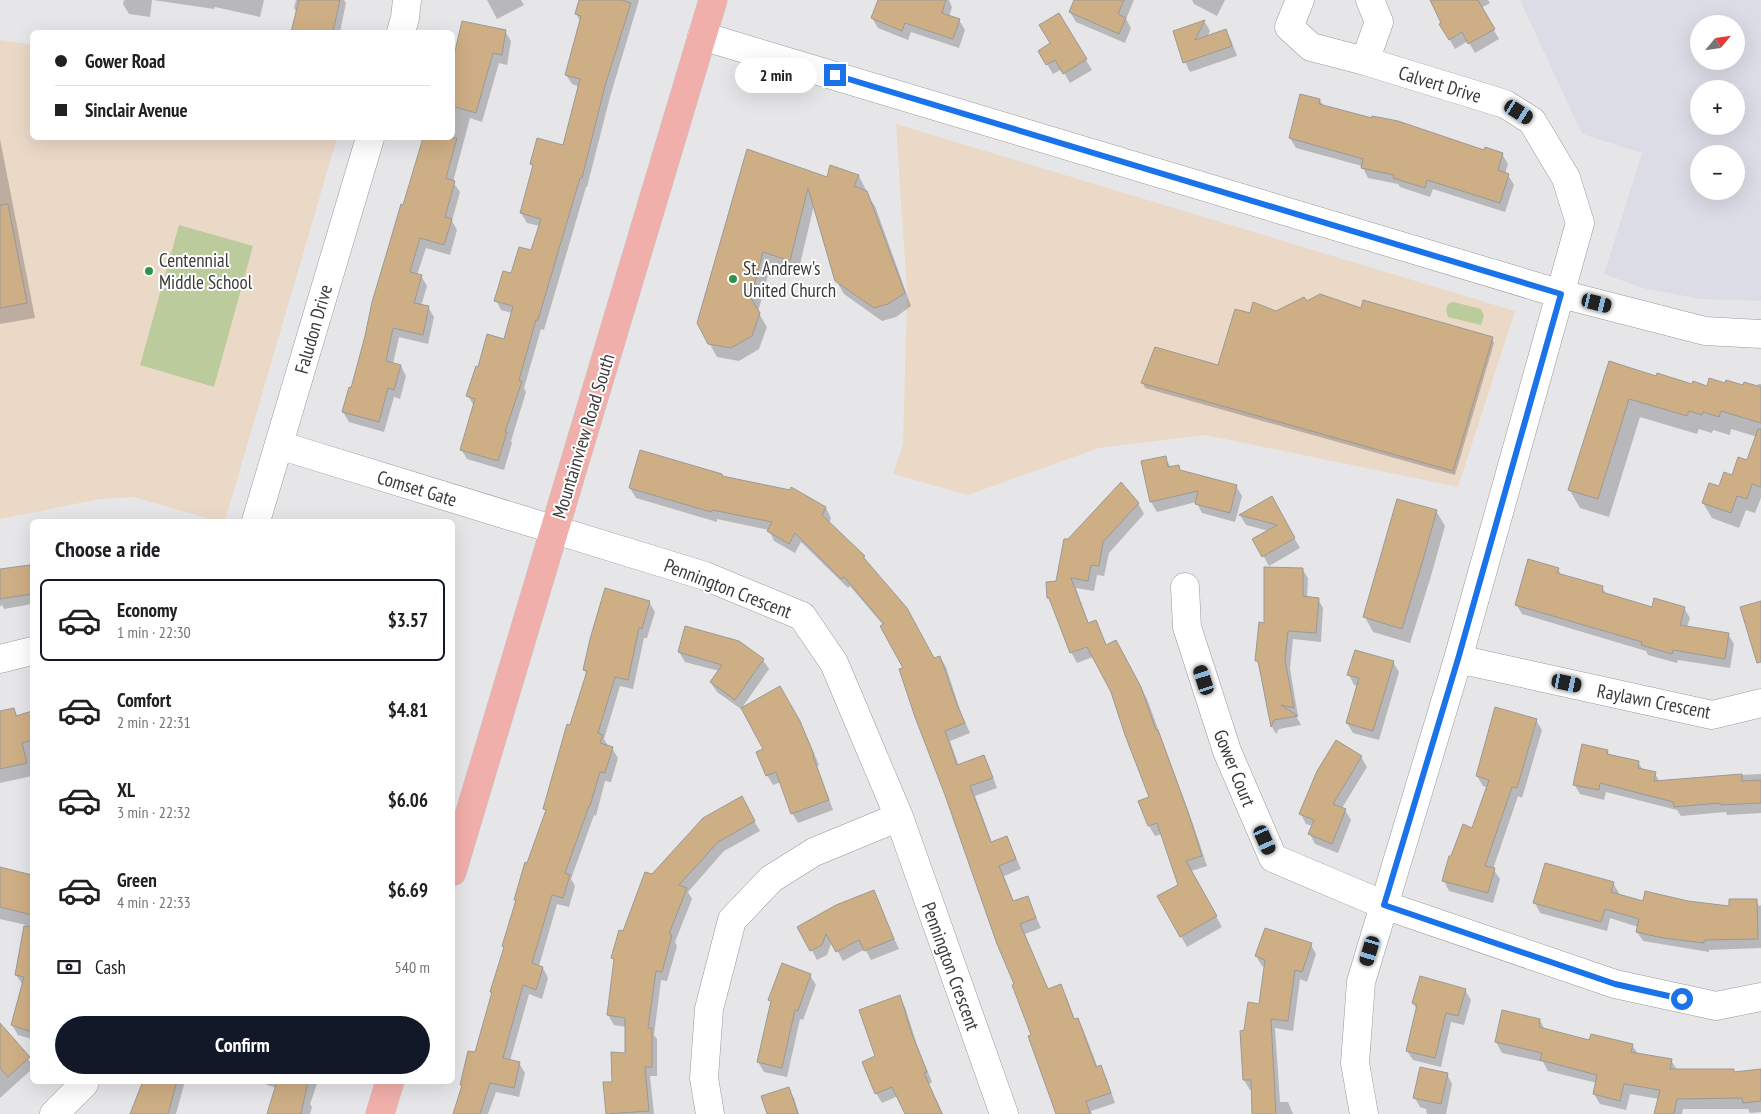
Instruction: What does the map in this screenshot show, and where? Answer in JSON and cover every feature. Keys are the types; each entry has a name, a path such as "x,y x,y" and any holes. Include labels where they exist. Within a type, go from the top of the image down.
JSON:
{"main road":[{"name":"Mountainview Road South","path":"455,862 714,0"},
{"path":"380,1114 389,1084"}],"street":[{"path":"402,30 407,0"},
{"name":"Calvert Drive","path":"1300,0 1290,27 1311,48 1365,61 1505,104 1532,121 1566,178 1580,223 1458,659 1361,982 1355,1064 1364,1114"},
{"path":"1365,61 1379,22 1370,0"},
{"path":"702,36 1561,294 1706,331 1761,334"},
{"name":"Faludon Drive","path":"257,519 369,140"},
{"name":"Comset Gate","path":"279,445 554,530"},
{"name":"Pennington Crescent","path":"554,530 705,576 802,616 834,663 899,817 1004,1114"},
{"name":"Gower Court","path":"1186,587 1187,627 1218,725 1227,751 1273,858 1384,905 1615,984 1716,1006 1761,998"},
{"path":"0,658 30,651"},
{"name":"Raylawn Crescent","path":"1458,659 1712,715 1761,703"},
{"path":"710,1114 704,1078 709,1009 732,920 771,878 807,856 899,817"},
{"path":"54,1114 84,1084"}],"shaded area":[{"path":"1520,0 1761,0 1761,301 1701,299 1642,288 1604,274 1642,153 1582,134"},
{"name":"Centennial Middle School","path":"0,40 30,45 30,140 336,140 226,519 210,519 133,497 100,499 0,519"},
{"path":"896,124 1515,311 1458,487 1205,435 1099,448 968,495 893,474 903,444 907,294"}],"green space":[{"path":"179,225 253,246 214,387 140,365"},
{"path":"1453,302 1481,309 1484,316 1481,325 1448,317 1446,310 1448,304"}],"building":[{"path":"299,0 340,0 333,30 292,30"},
{"path":"579,0 622,0 631,3 605,86 582,178 580,178 538,320 536,320 519,380 522,381 505,432 507,432 498,461 460,450 475,399 466,396 476,366 478,367 487,334 504,339 513,306 494,301 503,271 511,273 519,247 531,250 541,219 520,213 533,165 530,164 537,138 563,145 580,79 565,75 581,16 575,14"},
{"path":"878,0 946,0 942,13 960,19 953,39 905,23 902,31 871,18"},
{"path":"1074,0 1124,0 1118,14 1126,18 1119,34 1069,12"},
{"path":"1430,0 1478,0 1495,29 1468,44 1462,32 1449,40 1439,24 1441,23"},
{"path":"1059,13 1087,59 1063,74 1055,60 1046,65 1038,51 1050,43 1039,25"},
{"path":"1205,20 1195,40 1226,29 1232,46 1183,63 1173,31"},
{"path":"462,21 506,30 502,55 493,53 476,113 455,107 455,51"},
{"path":"1300,94 1320,99 1319,104 1372,118 1372,116 1398,121 1484,150 1485,147 1503,153 1498,170 1509,174 1500,203 1427,180 1425,188 1393,178 1394,175 1361,168 1363,159 1289,138"},
{"path":"457,138 446,178 455,181 445,217 452,219 444,245 420,238 410,272 422,275 414,303 429,306 423,335 393,328 386,361 401,365 394,390 388,388 379,422 342,412 349,387 351,388 372,302 401,204 403,205 422,140 455,140"},
{"path":"747,149 827,177 830,165 859,175 854,186 867,191 905,293 888,304 874,308 835,281 808,188 790,261 763,252 751,298 760,313 752,336 731,348 708,344 697,323"},
{"path":"8,204 27,303 0,308 0,205"},
{"path":"1320,294 1361,308 1363,300 1493,337 1453,471 1141,383 1155,347 1218,365 1235,309 1250,313 1253,302 1276,311 1304,297 1307,301"},
{"path":"1609,361 1656,376 1657,373 1692,384 1693,381 1707,386 1709,378 1725,383 1726,380 1743,385 1744,382 1761,387 1761,423 1721,411 1719,417 1703,412 1702,415 1689,411 1687,416 1629,399 1598,499 1568,490"},
{"path":"1758,429 1761,429 1761,487 1752,484 1747,499 1737,496 1731,513 1702,503 1709,483 1719,486 1724,472 1732,475 1738,457 1747,460"},
{"path":"640,450 722,474 722,476 790,490 791,487 826,507 822,515 865,556 863,557 907,608 934,658 940,656 965,723 945,731 957,765 984,755 993,778 970,786 991,842 1007,836 1016,859 999,866 1013,901 1028,896 1036,918 1020,924 1048,989 1061,984 1074,1019 1078,1018 1096,1067 1101,1065 1111,1093 1086,1101 1090,1114 1056,1114 1028,1036 1031,1035 1012,985 1014,984 997,944 945,795 915,717 899,669 903,668 880,626 884,624 844,577 841,579 795,533 789,544 767,531 772,522 712,510 711,512 629,488"},
{"path":"1166,456 1168,467 1179,465 1180,470 1237,485 1230,513 1195,504 1198,491 1150,502 1141,461"},
{"path":"1121,482 1139,503 1103,542 1099,566 1091,565 1088,581 1071,578 1088,623 1096,620 1106,645 1116,640 1141,687 1188,812 1202,856 1186,861 1217,916 1180,937 1157,896 1178,885 1157,823 1148,826 1138,801 1149,797 1111,692 1087,647 1070,653 1049,598 1047,598 1046,582 1056,581 1064,539 1068,539"},
{"path":"1272,496 1295,538 1262,557 1252,539 1277,525 1239,515"},
{"path":"1397,499 1437,510 1402,629 1363,617"},
{"path":"1528,559 1559,568 1557,573 1603,586 1602,592 1652,607 1654,598 1685,607 1680,625 1729,633 1725,659 1673,650 1672,654 1641,645 1642,642 1515,605"},
{"path":"30,565 30,594 0,599 0,569"},
{"path":"1264,567 1303,568 1303,596 1319,598 1316,633 1288,631 1285,660 1294,708 1281,705 1298,716 1274,720 1271,727 1258,661 1255,661 1259,622 1264,623"},
{"path":"605,588 650,601 642,629 639,628 628,680 615,677 598,733 603,735 600,743 613,747 605,773 600,772 590,806 565,873 570,875 563,898 552,895 532,963 543,967 536,990 523,985 503,1058 520,1062 514,1088 490,1083 480,1114 453,1114 462,1085 460,1085 468,1051 475,1052 525,862 527,863 546,810 543,809 567,724 570,725 587,671 583,670"},
{"path":"1761,601 1761,662 1757,663 1740,607"},
{"path":"685,626 739,641 764,659 735,700 710,682 722,665 678,652"},
{"path":"1355,650 1394,661 1373,731 1346,723 1359,678 1347,675"},
{"path":"780,686 800,721 829,800 791,814 776,772 766,776 756,752 763,749 741,708"},
{"path":"1495,707 1537,719 1517,788 1512,787 1485,866 1495,868 1488,893 1442,881 1449,856 1451,856 1463,824 1472,828 1489,780 1476,776"},
{"path":"14,708 16,716 30,712 30,741 22,743 27,763 0,769 0,711"},
{"path":"1336,740 1362,756 1333,804 1346,809 1332,844 1308,834 1314,820 1299,814 1317,771"},
{"path":"1582,744 1608,750 1607,754 1639,761 1638,768 1656,772 1654,781 1742,774 1742,781 1761,780 1761,803 1720,805 1720,803 1674,807 1673,802 1600,783 1599,790 1573,785"},
{"path":"742,796 755,821 718,842 679,885 687,888 669,934 672,935 662,972 656,971 648,1028 652,1028 652,1067 645,1067 649,1111 606,1114 603,1082 612,1082 611,1052 625,1053 625,1018 607,1015 614,959 611,958 619,930 623,931 645,872 652,874 703,818"},
{"path":"1545,863 1614,882 1611,892 1643,901 1645,891 1688,901 1729,906 1729,899 1757,899 1758,939 1704,940 1704,943 1663,938 1636,932 1639,919 1605,909 1601,922 1533,903"},
{"path":"0,867 30,874 30,914 0,907"},
{"path":"874,890 894,939 864,951 859,940 836,952 826,934 822,945 810,951 797,927 836,905"},
{"path":"24,926 30,927 30,1031 11,1025 24,977 15,975"},
{"path":"1265,928 1312,943 1302,972 1295,970 1288,1021 1271,1019 1276,1114 1252,1114 1251,1080 1243,1080 1240,1031 1244,1030 1248,1002 1259,1004 1265,960 1255,956"},
{"path":"782,963 811,974 798,1011 795,1010 782,1068 757,1062 771,1001 768,1000"},
{"path":"1420,976 1466,989 1458,1016 1446,1013 1435,1058 1406,1051 1417,1005 1412,1003"},
{"path":"900,995 912,1034 927,1072 924,1073 942,1114 905,1114 892,1087 875,1094 862,1062 875,1056 859,1010"},
{"path":"1502,1010 1540,1019 1539,1027 1589,1040 1591,1034 1633,1044 1631,1052 1672,1059 1670,1069 1734,1069 1734,1072 1761,1069 1761,1101 1743,1103 1742,1098 1677,1099 1674,1114 1654,1114 1660,1090 1624,1084 1620,1101 1593,1094 1597,1075 1540,1060 1542,1053 1495,1042"},
{"path":"0,1023 30,1057 8,1077 0,1068"},
{"path":"1420,1067 1448,1073 1441,1104 1413,1098"},
{"path":"142,1084 176,1084 168,1114 130,1114"},
{"path":"276,1084 307,1084 301,1114 267,1114"},
{"path":"789,1087 798,1114 767,1114 761,1096"}],"place":[{"name":"Centennial Middle School","path":"149,271"},
{"name":"St. Andrew's United Church","path":"733,279"}],"route":[{"path":"835,75 1561,294 1458,659 1384,905 1615,984 1682,999"}]}
